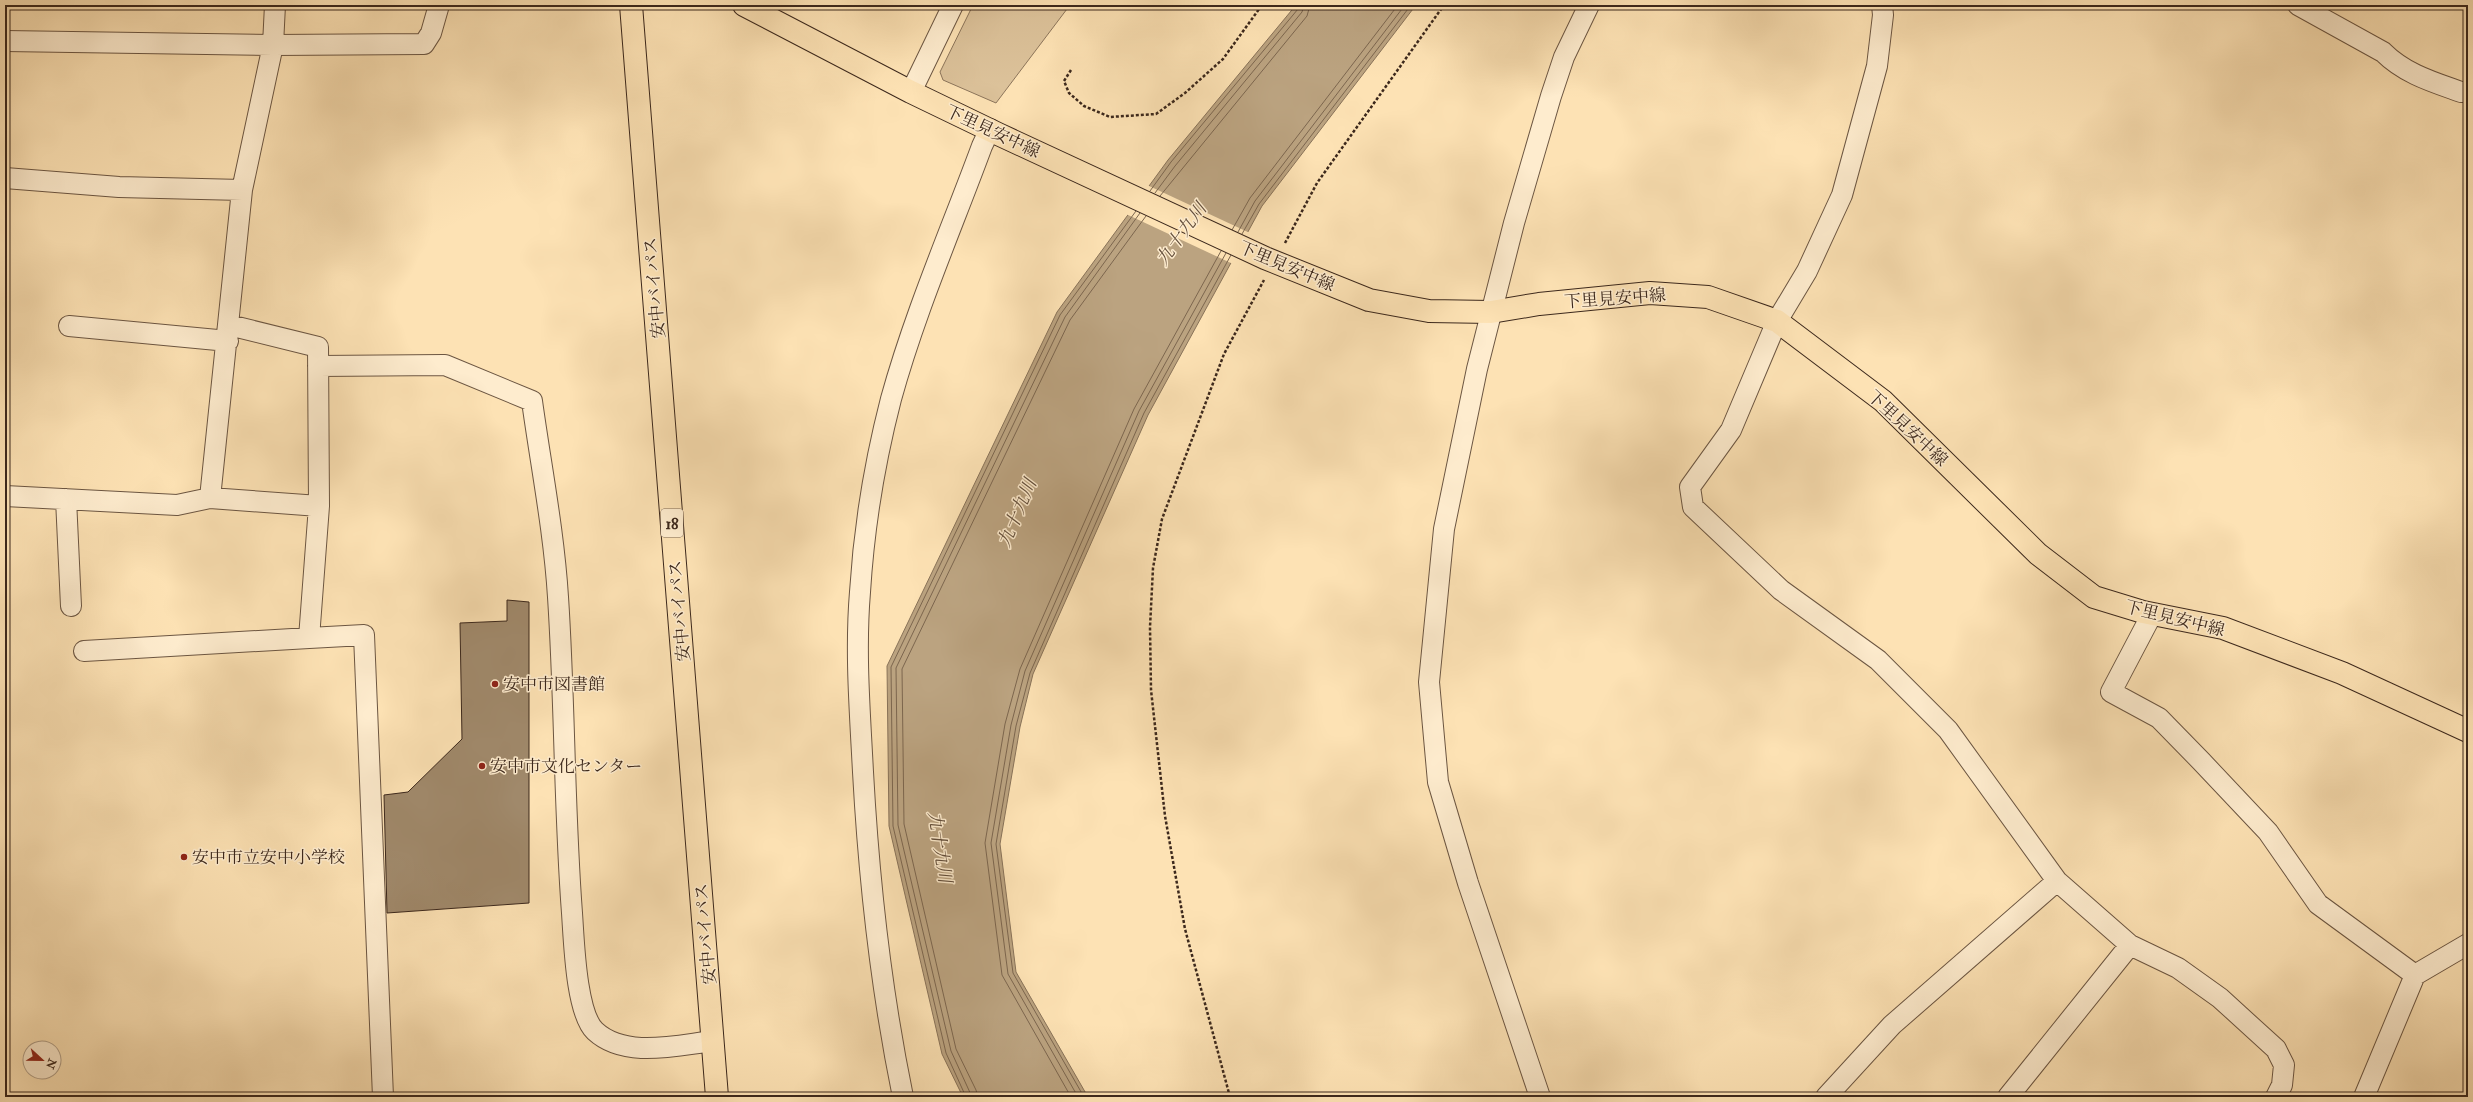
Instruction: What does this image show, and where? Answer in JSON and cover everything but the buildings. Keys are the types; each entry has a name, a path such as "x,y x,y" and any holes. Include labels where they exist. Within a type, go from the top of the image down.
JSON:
{"main road":[{"name":"安中バイパス","path":"631,5 718,1097"},
{"name":"下里見安中線","path":"744,5 911,92 1271,261 1369,300 1429,311 1491,312 1539,304 1650,293 1708,297 1777,321 1882,401 2050,563 2094,597 2152,614 2230,631 2342,673 2468,731"}],"street":[{"path":"210,498 229,333 242,190 273,45 275,5"},
{"path":"5,41 273,45 424,44 431,33 439,5"},
{"path":"911,92 953,5"},
{"path":"1540,1097 1468,883 1438,782 1429,682 1444,529 1491,312 1561,63 1589,5"},
{"path":"1882,5 1883,15 1877,66 1842,195 1807,271 1777,321 1731,430 1690,487 1693,507 1781,590 1878,660 1948,730 2057,881 2130,945 2178,968 2214,994 2276,1049 2284,1065 2282,1085 2276,1097"},
{"path":"2298,5 2383,52 2394,63 2421,78 2461,92 2468,92"},
{"path":"903,1097 875,933 867,850 858,681 860,592 876,468 893,393 912,330 982,146 994,131"},
{"path":"5,178 119,187 242,190"},
{"path":"69,326 229,333 318,347 319,506 310,638"},
{"path":"318,366 445,365 532,401 558,596 570,882 575,962 584,1010 594,1030 611,1042 632,1047 658,1047 713,1041"},
{"path":"5,496 177,505 210,498 319,506"},
{"path":"66,499 71,606"},
{"path":"2152,614 2111,692 2158,718 2201,761 2268,832 2318,904 2415,974"},
{"path":"84,651 364,635 382,1097"},
{"path":"1826,1097 1892,1025 2057,881"},
{"path":"2364,1097 2415,974 2468,944"},
{"path":"2008,1097 2130,945"}],"path":[{"path":"1071,70 1064,81 1069,93 1084,106 1110,117 1156,114 1185,93 1223,59 1262,5"},
{"path":"1230,1097 1185,929 1165,816 1151,690 1150,627 1153,568 1162,519 1224,354 1271,261 1317,183 1444,5"}],"shaded area":[{"path":"973,5 1070,5 996,103 943,80 940,72"}],"water":[{"name":"九十九川","path":"1296,5 1416,5 1262,206 1148,415 1033,674 1020,727 1000,844 1016,972 1088,1097 963,1097 942,1054 889,826 887,666 1057,312 1168,160"}],"pier":[{"path":"1147,185 1250,233 1233,264 1126,214"}],"place":[{"name":"安中市図書館","path":"495,684"},
{"name":"安中市文化センター","path":"482,766"},
{"name":"安中市立安中小学校","path":"184,857"}]}
